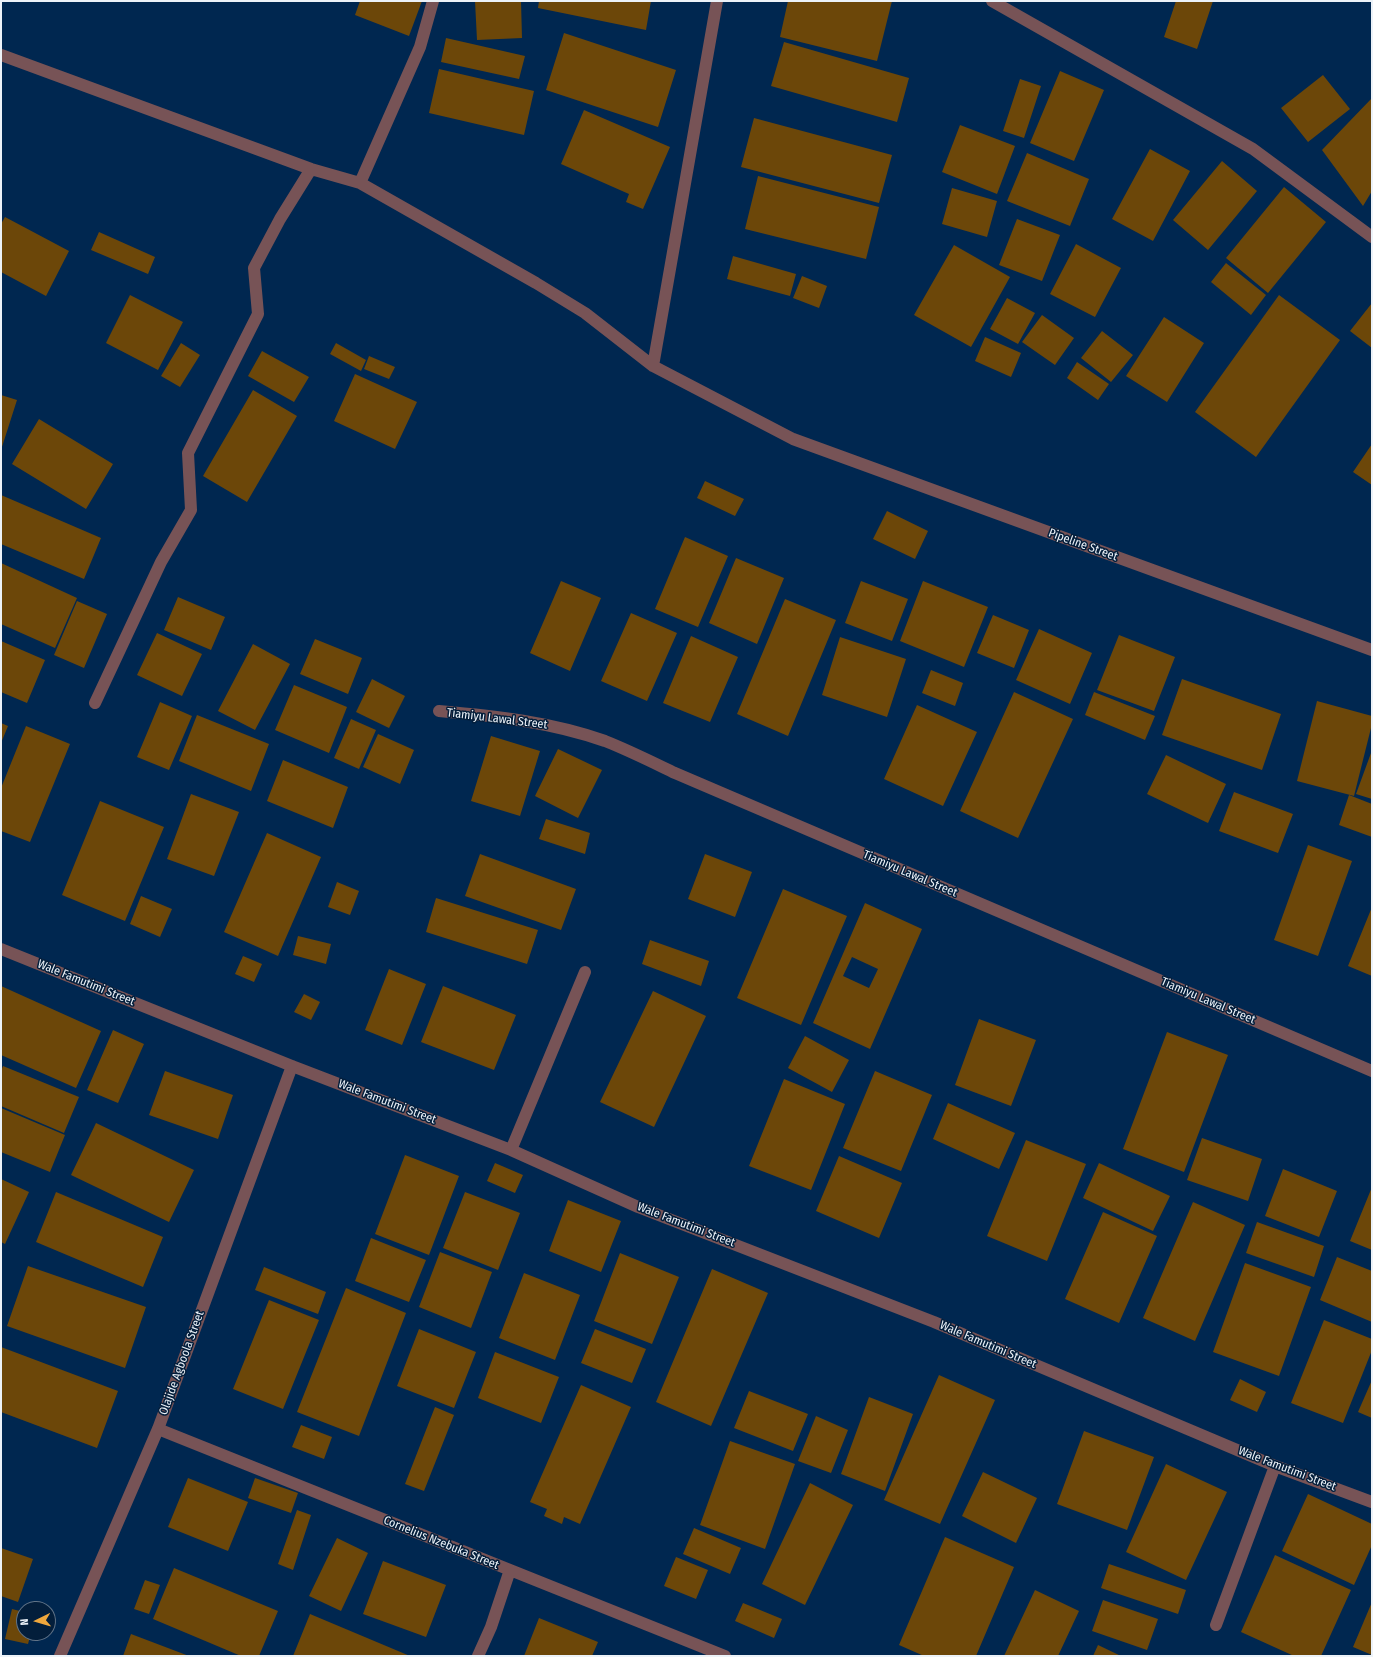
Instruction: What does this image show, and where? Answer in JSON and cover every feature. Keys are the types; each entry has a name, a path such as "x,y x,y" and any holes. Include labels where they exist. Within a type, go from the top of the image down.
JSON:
{"street":[{"path":"360,183 420,46 433,1"},
{"path":"653,366 717,1"},
{"path":"992,1 1253,149 1372,237"},
{"name":"Pipeline Street","path":"1,55 311,169 360,183 529,279 585,313 653,366 793,439 1372,650"},
{"path":"95,703 161,562 191,510 188,453 258,314 254,268 280,219 311,169"},
{"name":"Tiamiyu Lawal Street","path":"439,711 523,720 558,727 605,741 682,776 1372,1071"},
{"name":"Wale Famutimi Street","path":"1,949 292,1066 510,1150 638,1206 934,1322 1276,1466 1372,1502"},
{"path":"510,1150 585,972"},
{"name":"Olajide Agboola Street","path":"60,1656 158,1429 292,1066"},
{"name":"Cornelius Nzebuka Street","path":"158,1429 724,1656"},
{"path":"1216,1625 1276,1466"},
{"path":"478,1656 491,1627 510,1570"}],"building":[{"path":"360,1 422,1 409,36 355,15"},
{"path":"475,1 521,1 522,38 477,40"},
{"path":"539,1 651,1 646,30 538,8"},
{"path":"788,1 892,1 877,61 780,37"},
{"path":"1176,1 1213,1 1197,49 1164,37"},
{"path":"564,33 676,70 658,127 546,90"},
{"path":"446,38 525,56 519,79 441,62"},
{"path":"784,42 909,78 897,122 771,86"},
{"path":"439,69 534,91 524,135 429,113"},
{"path":"1060,71 1104,90 1074,161 1030,143"},
{"path":"1323,75 1350,109 1308,142 1281,108"},
{"path":"1020,79 1041,86 1024,138 1003,131"},
{"path":"1372,98 1372,191 1363,206 1322,150"},
{"path":"584,110 670,147 643,209 626,202 629,194 561,164"},
{"path":"754,118 892,155 879,203 741,167"},
{"path":"960,125 1015,146 997,194 942,172"},
{"path":"1150,149 1190,171 1153,241 1112,219"},
{"path":"1027,153 1089,179 1070,226 1007,201"},
{"path":"1222,161 1257,191 1208,250 1173,220"},
{"path":"758,176 879,207 866,259 745,229"},
{"path":"1284,187 1326,222 1268,293 1226,258"},
{"path":"952,188 997,201 987,237 942,224"},
{"path":"5,217 69,251 46,296 1,272 1,224"},
{"path":"1017,219 1060,235 1042,281 999,265"},
{"path":"99,232 155,257 148,274 91,250"},
{"path":"1076,244 1121,268 1095,317 1050,294"},
{"path":"954,245 1010,277 971,347 914,315"},
{"path":"733,256 796,274 790,296 727,279"},
{"path":"1226,263 1266,295 1251,315 1211,282"},
{"path":"802,276 827,286 819,308 793,298"},
{"path":"130,295 183,322 158,370 106,343"},
{"path":"1279,295 1340,340 1256,457 1195,412"},
{"path":"1007,298 1035,313 1018,344 990,329"},
{"path":"1372,303 1372,348 1350,331"},
{"path":"1042,315 1074,338 1055,365 1022,342"},
{"path":"1164,317 1204,343 1167,402 1126,376"},
{"path":"1102,331 1133,355 1111,382 1081,358"},
{"path":"985,337 1021,353 1011,377 975,361"},
{"path":"181,343 200,355 180,387 161,376"},
{"path":"336,343 366,360 361,371 330,354"},
{"path":"262,351 309,377 294,402 248,376"},
{"path":"369,356 395,367 389,379 364,369"},
{"path":"1077,362 1109,384 1098,400 1067,378"},
{"path":"355,374 417,402 395,449 334,421"},
{"path":"253,390 297,416 247,502 203,476"},
{"path":"1,395 17,400 1,450"},
{"path":"39,419 113,464 86,509 12,464"},
{"path":"1372,444 1372,485 1353,472"},
{"path":"705,481 744,499 735,516 697,498"},
{"path":"1,495 101,538 84,579 1,544"},
{"path":"887,511 928,531 915,559 873,539"},
{"path":"685,537 728,556 698,627 655,609"},
{"path":"736,558 784,578 757,644 709,623"},
{"path":"1,563 77,598 55,648 1,624"},
{"path":"561,581 601,598 570,671 530,653"},
{"path":"861,581 908,599 892,641 845,623"},
{"path":"923,581 988,607 964,667 900,641"},
{"path":"178,597 225,617 211,650 164,630"},
{"path":"785,599 836,620 788,736 737,714"},
{"path":"77,601 107,614 84,668 54,655"},
{"path":"631,613 677,633 647,701 601,681"},
{"path":"993,615 1029,630 1014,668 977,653"},
{"path":"1039,629 1092,653 1070,704 1016,680"},
{"path":"157,633 202,654 182,696 137,675"},
{"path":"1119,635 1175,657 1154,711 1097,690"},
{"path":"691,636 738,657 710,722 663,703"},
{"path":"840,637 906,659 887,717 822,695"},
{"path":"315,639 362,658 348,694 300,674"},
{"path":"1,641 45,660 27,703 1,692"},
{"path":"253,644 290,664 255,730 218,711"},
{"path":"931,670 963,683 955,706 922,693"},
{"path":"372,679 405,696 389,728 356,712"},
{"path":"1182,679 1281,714 1262,770 1162,735"},
{"path":"294,685 347,707 329,753 275,730"},
{"path":"1014,692 1073,719 1018,838 960,811"},
{"path":"1094,692 1155,716 1145,740 1085,715"},
{"path":"1317,701 1372,716 1372,724 1354,796 1297,781"},
{"path":"160,702 192,716 169,770 137,757"},
{"path":"917,705 977,732 943,806 884,779"},
{"path":"197,715 269,744 251,791 179,761"},
{"path":"351,719 376,730 359,769 334,758"},
{"path":"1,723 8,726 1,743"},
{"path":"26,726 70,744 30,842 1,831 1,788"},
{"path":"378,734 414,750 400,784 363,767"},
{"path":"491,736 540,751 520,816 471,801"},
{"path":"558,749 602,770 578,818 535,796"},
{"path":"1372,753 1372,799 1356,794"},
{"path":"1166,755 1226,784 1208,823 1147,794"},
{"path":"283,760 348,787 333,828 267,801"},
{"path":"1234,792 1293,814 1278,853 1219,831"},
{"path":"191,794 239,812 214,876 167,859"},
{"path":"1349,795 1372,804 1372,837 1339,825"},
{"path":"100,801 164,827 125,921 62,895"},
{"path":"546,819 590,833 585,854 539,839"},
{"path":"267,833 321,857 278,956 224,932"},
{"path":"1308,845 1352,861 1318,956 1274,940"},
{"path":"480,854 576,889 561,930 465,896"},
{"path":"705,854 752,872 735,917 688,899"},
{"path":"337,882 359,891 350,915 328,907"},
{"path":"783,889 847,916 801,1025 737,998"},
{"path":"141,896 172,909 160,937 130,924"},
{"path":"436,898 538,930 527,964 426,932"},
{"path":"865,903 922,929 870,1049 813,1023","holes":["852,957 878,969 869,988 843,976"]},
{"path":"1372,907 1372,976 1348,966"},
{"path":"298,936 331,944 326,964 293,955"},
{"path":"650,940 709,961 701,986 642,964"},
{"path":"243,956 262,964 254,982 235,974"},
{"path":"389,969 426,984 402,1045 365,1030"},
{"path":"1,986 101,1031 76,1088 1,1055"},
{"path":"443,986 516,1015 494,1070 421,1042"},
{"path":"653,991 706,1016 654,1127 600,1102"},
{"path":"304,994 320,1002 311,1020 294,1012"},
{"path":"979,1019 1036,1040 1011,1106 955,1085"},
{"path":"113,1030 144,1044 118,1103 87,1090"},
{"path":"1167,1032 1228,1055 1184,1172 1123,1149"},
{"path":"805,1036 849,1060 832,1092 788,1068"},
{"path":"3,1066 79,1097 64,1133 1,1106 1,1071"},
{"path":"165,1071 233,1095 218,1139 149,1115"},
{"path":"875,1071 932,1095 901,1171 843,1148"},
{"path":"784,1079 845,1104 811,1190 749,1166"},
{"path":"948,1103 1015,1133 999,1169 933,1139"},
{"path":"1,1108 65,1135 50,1172 1,1152"},
{"path":"96,1123 194,1170 169,1222 71,1175"},
{"path":"1202,1138 1262,1159 1248,1201 1187,1180"},
{"path":"1026,1140 1086,1164 1047,1261 987,1236"},
{"path":"405,1155 459,1176 429,1255 375,1234"},
{"path":"839,1156 902,1183 879,1238 816,1211"},
{"path":"495,1163 523,1175 515,1193 487,1181"},
{"path":"1099,1163 1170,1196 1153,1231 1083,1198"},
{"path":"1283,1169 1337,1191 1319,1237 1265,1216"},
{"path":"1,1179 29,1192 5,1244 1,1242"},
{"path":"1372,1187 1372,1250 1350,1241"},
{"path":"56,1192 163,1237 143,1287 36,1242"},
{"path":"465,1192 520,1213 498,1270 443,1248"},
{"path":"568,1200 621,1221 601,1272 549,1251"},
{"path":"1193,1202 1245,1225 1195,1341 1143,1318"},
{"path":"1103,1212 1157,1236 1119,1323 1065,1299"},
{"path":"1257,1222 1324,1246 1314,1277 1246,1253"},
{"path":"371,1238 426,1260 409,1302 355,1281"},
{"path":"440,1252 492,1272 471,1328 419,1307"},
{"path":"620,1253 679,1277 652,1344 594,1321"},
{"path":"1337,1257 1372,1271 1372,1322 1320,1300"},
{"path":"1245,1263 1311,1287 1279,1376 1213,1352"},
{"path":"28,1266 146,1307 125,1368 7,1326"},
{"path":"264,1267 326,1292 318,1314 255,1290"},
{"path":"712,1269 768,1293 711,1426 656,1402"},
{"path":"524,1273 580,1295 555,1360 499,1338"},
{"path":"346,1288 406,1313 359,1436 297,1412"},
{"path":"269,1300 319,1320 283,1409 233,1389"},
{"path":"1324,1320 1372,1339 1372,1350 1343,1423 1291,1403"},
{"path":"419,1329 476,1352 454,1408 397,1386"},
{"path":"595,1329 646,1349 632,1383 581,1363"},
{"path":"1,1347 118,1391 97,1448 1,1412"},
{"path":"495,1352 559,1377 541,1423 478,1398"},
{"path":"939,1375 995,1400 940,1524 884,1500"},
{"path":"1240,1379 1266,1392 1257,1412 1230,1400"},
{"path":"1372,1380 1372,1418 1358,1412"},
{"path":"581,1385 631,1407 580,1524 564,1517 562,1524 544,1516 547,1509 530,1502"},
{"path":"749,1391 808,1414 793,1451 734,1428"},
{"path":"869,1397 913,1414 885,1491 841,1474"},
{"path":"435,1407 454,1415 424,1491 405,1484"},
{"path":"816,1416 848,1430 831,1473 798,1461"},
{"path":"301,1425 332,1437 324,1459 292,1447"},
{"path":"1084,1431 1154,1457 1127,1530 1057,1504"},
{"path":"730,1441 795,1464 765,1549 700,1525"},
{"path":"1166,1464 1227,1492 1186,1580 1126,1552"},
{"path":"983,1472 1037,1498 1016,1543 962,1516"},
{"path":"188,1478 248,1502 228,1551 168,1527"},
{"path":"255,1478 298,1493 291,1513 248,1498"},
{"path":"810,1483 853,1505 805,1605 762,1584"},
{"path":"1308,1494 1372,1524 1372,1545 1354,1585 1282,1551"},
{"path":"297,1510 311,1515 293,1570 278,1564"},
{"path":"694,1528 741,1548 730,1574 683,1554"},
{"path":"945,1537 1014,1567 976,1656 924,1656 899,1645"},
{"path":"337,1538 368,1553 341,1611 309,1596"},
{"path":"1,1548 33,1559 18,1601 1,1596"},
{"path":"1275,1555 1351,1590 1321,1656 1294,1656 1241,1632"},
{"path":"676,1557 708,1570 696,1599 664,1586"},
{"path":"383,1561 446,1585 426,1637 363,1614"},
{"path":"1109,1564 1186,1590 1178,1614 1101,1588"},
{"path":"174,1568 278,1611 259,1656 241,1656 153,1619"},
{"path":"145,1580 160,1585 149,1614 134,1609"},
{"path":"1035,1590 1079,1611 1058,1656 1004,1656"},
{"path":"1103,1600 1158,1619 1147,1650 1092,1631"},
{"path":"1372,1602 1372,1655 1353,1647"},
{"path":"743,1603 782,1619 774,1638 735,1621"},
{"path":"12,1609 16,1610 16,1641 29,1641 28,1644 5,1639"},
{"path":"310,1614 410,1656 293,1656"},
{"path":"539,1618 598,1642 592,1656 524,1656"},
{"path":"131,1634 189,1656 123,1656"},
{"path":"1098,1645 1121,1656 1093,1656"}]}
